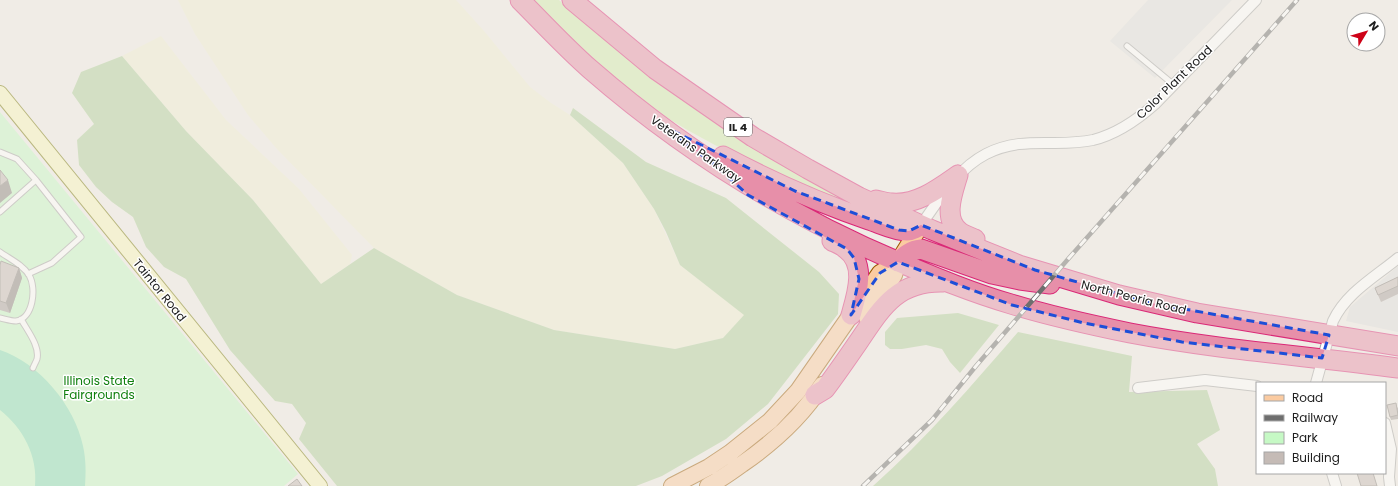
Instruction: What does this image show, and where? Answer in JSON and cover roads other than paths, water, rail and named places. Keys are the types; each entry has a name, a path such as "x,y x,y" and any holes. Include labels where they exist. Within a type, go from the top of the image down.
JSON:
{"highway":[{"name":"Veterans Parkway","path":"520,0 589,68 661,125 714,164 804,218 898,262"},
{"name":"IL 4","path":"572,0 655,69 753,137 808,170 859,197 921,225"},
{"path":"661,125 748,169 828,204 899,230 909,231 921,225"},
{"path":"714,164 748,195 847,249 854,258 858,268 859,279 858,292 851,314"},
{"path":"859,197 892,203 913,200 934,191 958,175"},
{"path":"958,175 950,205 952,221 956,228 961,233 1010,253 1019,265"},
{"name":"North Peoria Road","path":"921,225 1019,265 1119,295 1197,313 1398,346"},
{"path":"1119,295 1020,280 992,274 921,249 907,254 898,262 948,283 1012,305 1130,333 1182,342 1398,368"},
{"path":"815,395 825,389 887,302 902,291 918,285 930,282 948,283"}],"main road":[{"name":"Taintor Road","path":"0,93 320,486"},
{"path":"708,486 781,435 804,411 894,275 898,262 921,225"},
{"path":"672,486 709,467 730,453 770,421 798,391 880,273 898,262"}],"street":[{"name":"Color Plant Road","path":"921,225 958,175 976,160 999,148 1025,142 1079,142 1093,140 1123,128 1140,117 1174,85 1252,1"},
{"path":"1316,382 1322,358 1337,313 1353,293 1398,258"},
{"path":"1138,388 1205,380 1256,386"},
{"path":"1386,427 1391,449 1389,477 1390,486"},
{"path":"1332,474 1336,486"}],"lane":[{"path":"1127,46 1174,85"},
{"path":"0,152 17,159 36,180 81,237 52,263 28,274"},
{"path":"0,212 36,180"},
{"path":"0,252 22,267 28,274 34,290 33,299 29,310 21,319 15,321 0,318"},
{"path":"21,319 37,353 37,360 33,368"}],"railway":[{"path":"863,486 932,420 976,366 1069,258 1297,0"}],"park label":[{"name":"Illinois State Fairgrounds","path":"99,387"}]}
